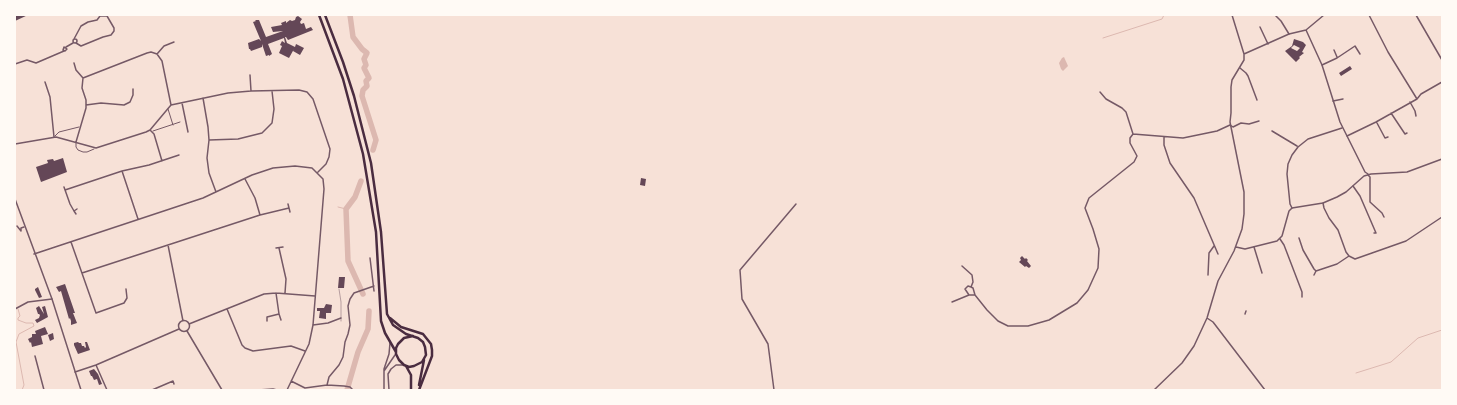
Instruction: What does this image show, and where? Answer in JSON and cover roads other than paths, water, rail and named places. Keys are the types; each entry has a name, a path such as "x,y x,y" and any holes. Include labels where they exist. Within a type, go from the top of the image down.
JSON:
{"highway":[{"path":"319,15 341,72 363,154 376,232 381,321 384,333 399,360 411,375 411,390"},
{"path":"325,15 341,56 354,96 370,163 381,232 386,308 388,317 399,330 421,340 424,344 426,352 419,390"},
{"path":"388,317 401,327 423,334 431,344 432,356 419,390"},
{"path":"396,353 396,348 400,340 408,336 413,336"},
{"path":"404,365 419,365 425,358"}],"street":[{"path":"1154,390 1174,371 1194,346 1207,318 1218,281 1236,247 1244,220 1242,180 1230,125 1230,87 1232,80 1244,60 1244,54 1232,15"},
{"path":"1275,15 1281,20 1289,34"},
{"path":"1244,54 1289,34 1306,30 1324,15"},
{"path":"1369,15 1388,52 1417,99"},
{"path":"1416,15 1442,60"},
{"path":"100,16 107,16 114,28 111,35 81,46 75,43 76,40 74,39 82,26 97,20 100,16"},
{"path":"1260,27 1268,44"},
{"path":"1306,30 1322,65 1343,128 1365,172 1370,178 1370,202 1383,212 1384,217"},
{"path":"157,54 164,46 174,42"},
{"path":"15,64 27,60 36,63 67,50 66,48 75,43"},
{"path":"1322,65 1337,58 1355,46 1360,54"},
{"path":"1334,50 1337,58"},
{"path":"83,78 147,53 157,54 162,61 172,105"},
{"path":"74,63 76,70 83,78 82,88 86,105 76,143 76,147 83,152 87,152 150,130 172,105 228,93 272,90 302,90 307,92 313,99 330,149 326,164 318,172"},
{"path":"1240,68 1248,76 1257,100"},
{"path":"250,75 251,91"},
{"path":"45,82 50,97 54,137"},
{"path":"1347,136 1417,99 1421,94 1442,82"},
{"path":"86,105 101,103 124,105 130,102 133,95 133,89"},
{"path":"209,140 238,139 262,133 272,123 274,109 272,90"},
{"path":"971,287 973,288 975,295 998,321 1008,326 1028,326 1049,320 1077,304 1088,290 1098,268 1099,249 1085,208 1089,198 1134,162 1137,156 1130,143 1130,138 1133,134 1126,112 1106,99 1100,92"},
{"path":"203,98 208,127 209,140 207,158 209,172 217,193"},
{"path":"1333,101 1343,99"},
{"path":"1410,102 1416,116"},
{"path":"182,103 188,132"},
{"path":"168,108 173,125"},
{"path":"1391,113 1403,135 1407,133"},
{"path":"152,132 180,122"},
{"path":"1133,134 1183,138 1218,131 1230,125 1233,127 1241,123 1249,124 1259,122"},
{"path":"1376,122 1385,138"},
{"path":"54,137 60,132 80,126"},
{"path":"1292,208 1290,204 1287,174 1292,155 1298,147 1308,139 1343,128"},
{"path":"150,130 162,161"},
{"path":"1272,131 1298,147"},
{"path":"15,144 54,137 96,148"},
{"path":"1164,137 1164,144 1170,163 1194,198 1218,254"},
{"path":"1382,139 1388,137"},
{"path":"65,190 122,171 179,155"},
{"path":"1236,247 1245,249 1277,241 1280,239 1289,211 1292,208 1323,203 1337,197 1368,174 1406,172 1442,158"},
{"path":"34,254 217,193 245,179 273,168 302,166 312,168 318,172 324,182 322,214 323,223 313,325 311,337 305,352 287,389"},
{"path":"122,171 138,219"},
{"path":"245,179 255,198 260,215"},
{"path":"1353,186 1376,232 1374,234"},
{"path":"64,187 76,214"},
{"path":"15,199 24,227 52,299 81,390"},
{"path":"1323,203 1329,218 1338,230 1346,252 1349,256 1355,259 1406,241 1442,217"},
{"path":"288,204 290,212"},
{"path":"774,390 768,344 742,299 740,270 796,204"},
{"path":"82,273 260,215 289,208"},
{"path":"17,226 21,231 21,228 24,227"},
{"path":"1280,239 1284,245 1302,292 1302,297"},
{"path":"1296,242 1299,239 1306,255 1316,271"},
{"path":"71,242 96,313 122,304 126,300 126,289"},
{"path":"168,245 183,321"},
{"path":"1208,275 1209,254 1214,246"},
{"path":"276,248 283,247"},
{"path":"1254,247 1262,272"},
{"path":"279,248 286,279 285,293"},
{"path":"1314,275 1316,271 1337,264 1349,256"},
{"path":"370,258 374,291"},
{"path":"962,266 972,275 973,282 971,287"},
{"path":"327,385 329,377 339,365 343,357 345,342 350,325 348,306 353,295 374,286"},
{"path":"969,295 965,289 968,286 971,287"},
{"path":"276,293 281,320"},
{"path":"189,324 257,296 285,293 315,296"},
{"path":"952,302 969,295 975,295"},
{"path":"15,308 28,302 52,299"},
{"path":"227,309 242,345 245,348 253,351 291,346 305,352"},
{"path":"266,314 267,321"},
{"path":"267,317 279,314"},
{"path":"1207,318 1213,322 1265,390"},
{"path":"313,325 341,319"},
{"path":"183,321 189,324"},
{"path":"75,372 96,365 179,328 179,324 183,321"},
{"path":"187,331 189,329 189,324"},
{"path":"179,328 182,332 187,331"},
{"path":"187,331 222,390"},
{"path":"384,390 384,373 390,342"},
{"path":"384,373 387,365 396,353"},
{"path":"35,356 44,390"},
{"path":"96,365 107,390"},
{"path":"389,390 388,374 391,369 396,365 404,365"},
{"path":"152,390 172,380 174,384"},
{"path":"291,381 305,388 327,385 350,387 353,390"},
{"path":"258,390 273,388 277,390"}],"lane":[{"path":"244,15 250,15"},
{"path":"339,289 342,302 341,319"}],"waterway":[{"path":"350,15 353,37 367,53 364,59 366,65 364,68 369,78 366,81 367,86 363,90 362,96 376,140 373,150"},
{"path":"1103,38 1162,19 1164,15"},
{"path":"361,181 355,197 346,209 348,261 363,294"},
{"path":"338,207 346,209"},
{"path":"18,309 20,316 18,320 26,323 33,323 34,326 19,334 16,342 24,385 22,390"},
{"path":"347,390 358,352 368,329 369,311"},
{"path":"1356,373 1391,362 1418,338 1442,330"}]}
